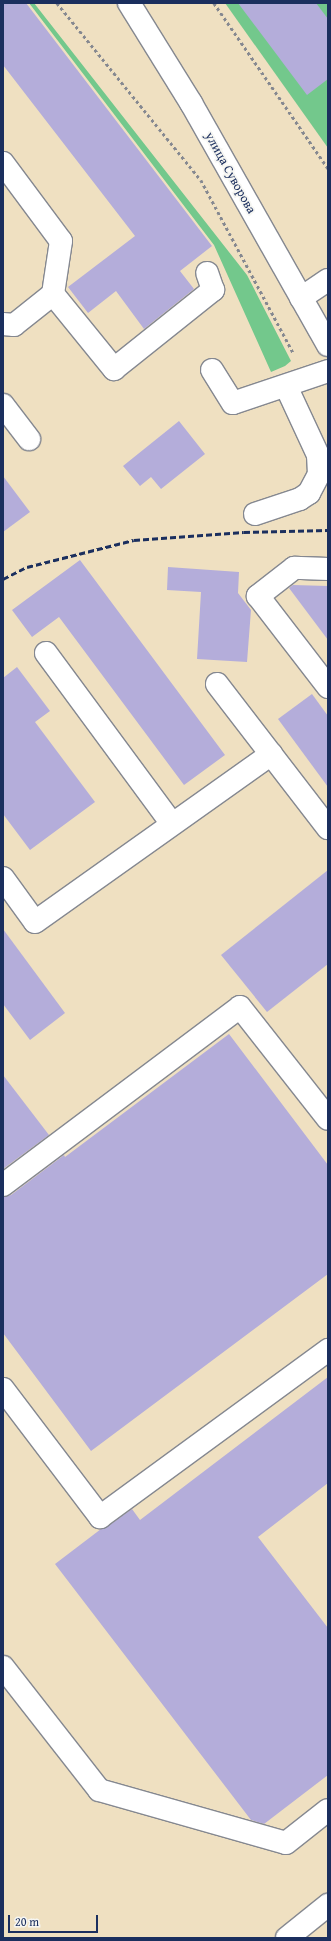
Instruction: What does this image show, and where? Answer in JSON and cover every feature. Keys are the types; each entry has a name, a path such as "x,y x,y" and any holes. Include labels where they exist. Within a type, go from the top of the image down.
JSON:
{"main road":[{"name":"улица Суворова","path":"129,3 191,104 328,345"},
{"path":"3,163 61,242 53,294 14,325 3,324"},
{"path":"53,294 114,369 213,290 206,273"},
{"path":"302,298 328,280"},
{"path":"212,370 233,403 328,371"},
{"path":"254,514 300,499 309,493 319,474 318,455 286,386"},
{"path":"3,405 28,439"},
{"path":"328,569 294,568 258,596 328,687"},
{"path":"46,653 172,824"},
{"path":"217,684 328,828"},
{"path":"3,878 35,922 271,754"},
{"path":"3,1185 240,1007 328,1119"},
{"path":"3,1389 100,1517 328,1350"},
{"path":"3,1667 98,1790 286,1842 328,1810"},
{"path":"287,1938 328,1905"}],"path":[{"path":"57,3 201,180 294,354 286,386"},
{"path":"214,3 328,168"}],"green space":[{"path":"29,3 34,3 247,275 291,361 285,366 271,372 214,245"},
{"path":"225,3 328,3 328,148"}],"building":[{"path":"3,3 26,3 212,246 180,271 194,289 144,329 116,291 88,313 68,287 135,236 3,65"},
{"path":"238,3 316,3 328,19 328,79 307,95"},
{"path":"179,421 205,454 161,489 151,477 140,486 123,466"},
{"path":"3,476 30,512 3,532"},
{"path":"80,560 225,755 184,785 59,617 32,637 12,610"},
{"path":"168,567 239,572 238,593 251,610 247,662 197,659 201,592 167,590"},
{"path":"293,585 328,586 328,640 289,588"},
{"path":"17,667 50,711 35,722 95,802 30,850 3,814 3,678"},
{"path":"312,694 328,716 328,787 278,719"},
{"path":"328,870 328,964 267,1012 221,955"},
{"path":"3,929 65,1013 30,1040 3,1004"},
{"path":"229,1034 328,1165 328,1274 91,1451 3,1333 3,1197 11,1195 64,1155 65,1157"},
{"path":"3,1075 49,1135 3,1169"},
{"path":"328,1377 328,1483 258,1537 328,1628 328,1775 264,1824 251,1820 55,1564 101,1529 107,1527 132,1509 140,1520"}],"railway":[{"path":"3,579 27,567 134,540 244,532 328,530"}]}
